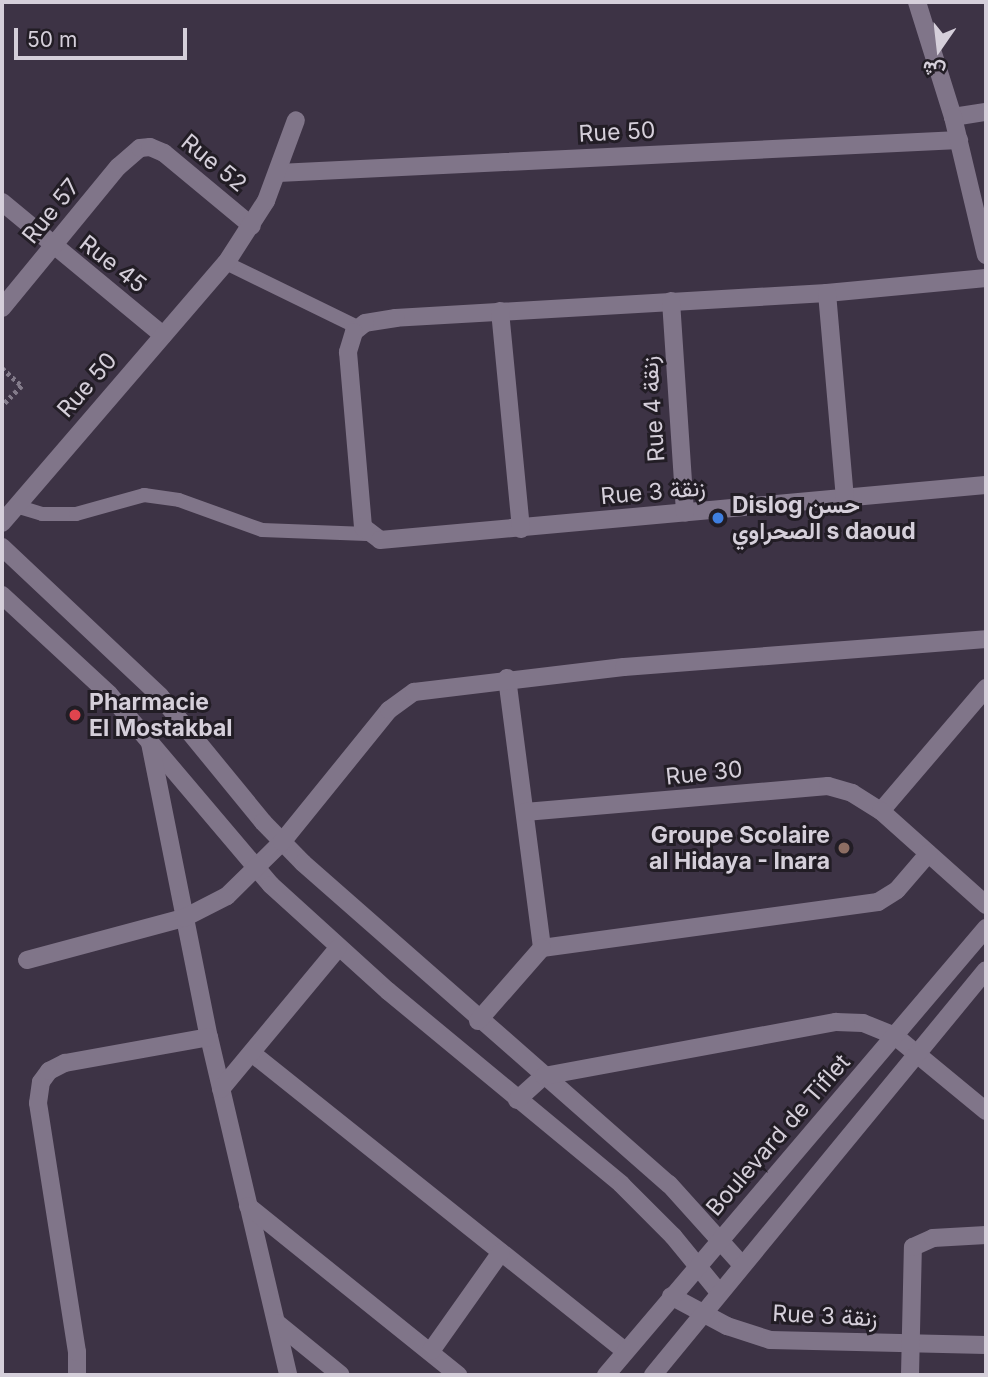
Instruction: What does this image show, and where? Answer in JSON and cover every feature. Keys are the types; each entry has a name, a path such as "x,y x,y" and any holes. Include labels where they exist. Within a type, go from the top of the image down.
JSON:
{"street":[{"path":"917,2 953,117 986,255"},
{"path":"953,117 986,112"},
{"name":"Rue 50","path":"2,523 226,263 252,226 278,173 296,120"},
{"name":"Rue 50","path":"278,173 959,140"},
{"name":"Rue 52","path":"140,148 150,147 164,153 252,226"},
{"name":"Rue 57","path":"2,308 118,167 140,148"},
{"name":"Rue 45","path":"2,202 54,248 163,335"},
{"path":"367,534 358,490 348,352 351,337 359,328 396,317 827,293 986,278"},
{"path":"827,293 845,500"},
{"name":"Rue 4 زنقة","path":"671,301 685,513"},
{"path":"500,311 520,529"},
{"name":"Rue 3 زنقة","path":"367,534 397,541 986,485"},
{"path":"2,547 160,696 282,842 478,1021 669,1184 741,1264"},
{"path":"2,595 109,694 256,869 338,948 621,1184 718,1291"},
{"path":"27,960 184,918 227,896 282,842 401,698 423,690 507,678 892,643 986,639"},
{"path":"507,678 542,948"},
{"path":"881,811 986,688"},
{"path":"149,740 209,1037 288,1375"},
{"name":"Rue 30","path":"525,812 828,786 852,793 881,811 986,905"},
{"path":"478,1021 542,948 874,903 897,890 928,854"},
{"name":"Boulevard de Tiflet","path":"607,1375 697,1265 986,928"},
{"path":"221,1089 253,1054 338,948"},
{"path":"653,1375 718,1291 986,970"},
{"path":"517,1100 544,1076 836,1022 863,1023 895,1036 986,1111"},
{"path":"77,1375 77,1352 37,1103 41,1082 49,1071 65,1063 209,1037"},
{"path":"253,1054 625,1351"},
{"path":"248,1206 458,1375"},
{"path":"910,1375 909,1258 912,1247 921,1241 986,1235"},
{"path":"431,1351 501,1252"},
{"name":"Rue 3 زنقة","path":"671,1296 700,1314 770,1340 986,1345"},
{"path":"277,1323 341,1375"}],"lane":[{"path":"226,263 359,328"},
{"path":"16,506 42,514 76,514 144,495 179,500 262,530 367,534"}],"path":[{"path":"2,368 22,386 2,406"}],"place":[{"name":"Dislog حسن الصحراوي s daoud","path":"718,518"},
{"name":"Pharmacie El Mostakbal","path":"75,715"},
{"name":"Groupe Scolaire al Hidaya - Inara","path":"844,848"}]}
